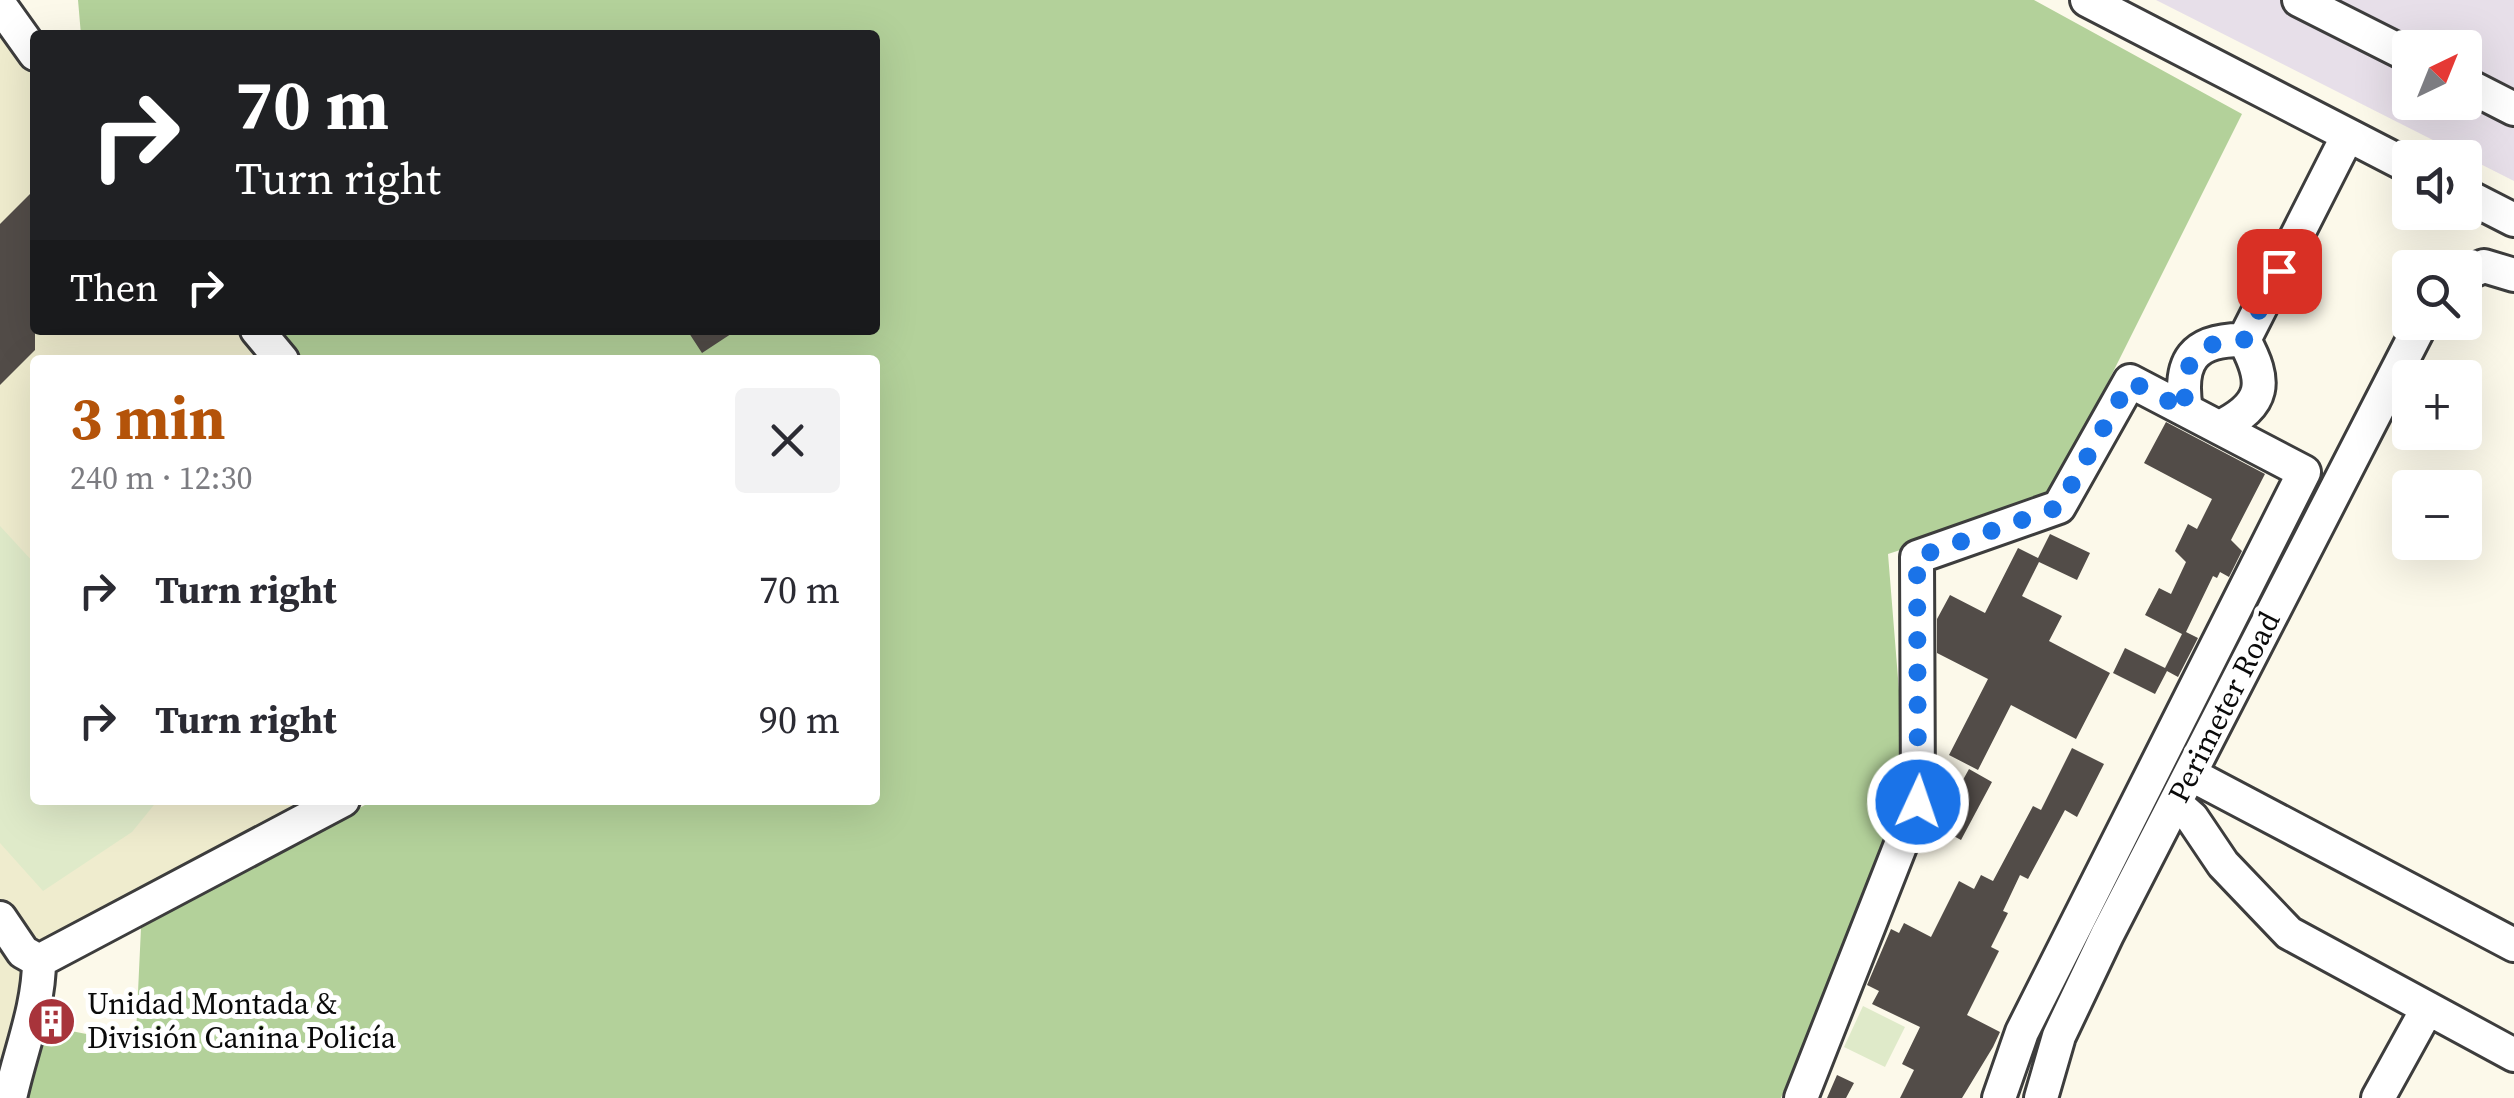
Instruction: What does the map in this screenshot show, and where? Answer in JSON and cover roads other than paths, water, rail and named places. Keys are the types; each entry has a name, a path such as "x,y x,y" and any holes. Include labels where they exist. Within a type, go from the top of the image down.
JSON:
{"street":[{"path":"2087,0 2392,158"},
{"path":"2299,0 2392,47"},
{"path":"0,5 30,47"},
{"path":"2482,93 2514,109"},
{"path":"2244,340 2348,135"},
{"path":"2482,204 2514,220"},
{"path":"2482,267 2514,274"},
{"path":"261,335 278,355"},
{"path":"2186,410 2183,380 2191,357 2216,342 2244,340"},
{"path":"2220,427 2244,412 2260,385 2259,368 2244,340"},
{"name":"Perimeter Road","path":"2041,1098 2060,1036 2413,340"},
{"path":"1801,1098 1918,802 1917,557 2059,507 2130,381 2304,472 2022,1032 1999,1098"},
{"path":"2182,789 2514,944"},
{"path":"2182,789 2192,818 2223,864 2289,933 2426,1011 2514,1055"},
{"path":"39,961 333,805"},
{"path":"0,918 24,952 39,961"},
{"path":"10,1098 18,1054 39,992 39,961"},
{"path":"2378,1098 2426,1011"}],"place":[{"name":"Unidad Montada & División Canina Policía","path":"52,1021"}]}
